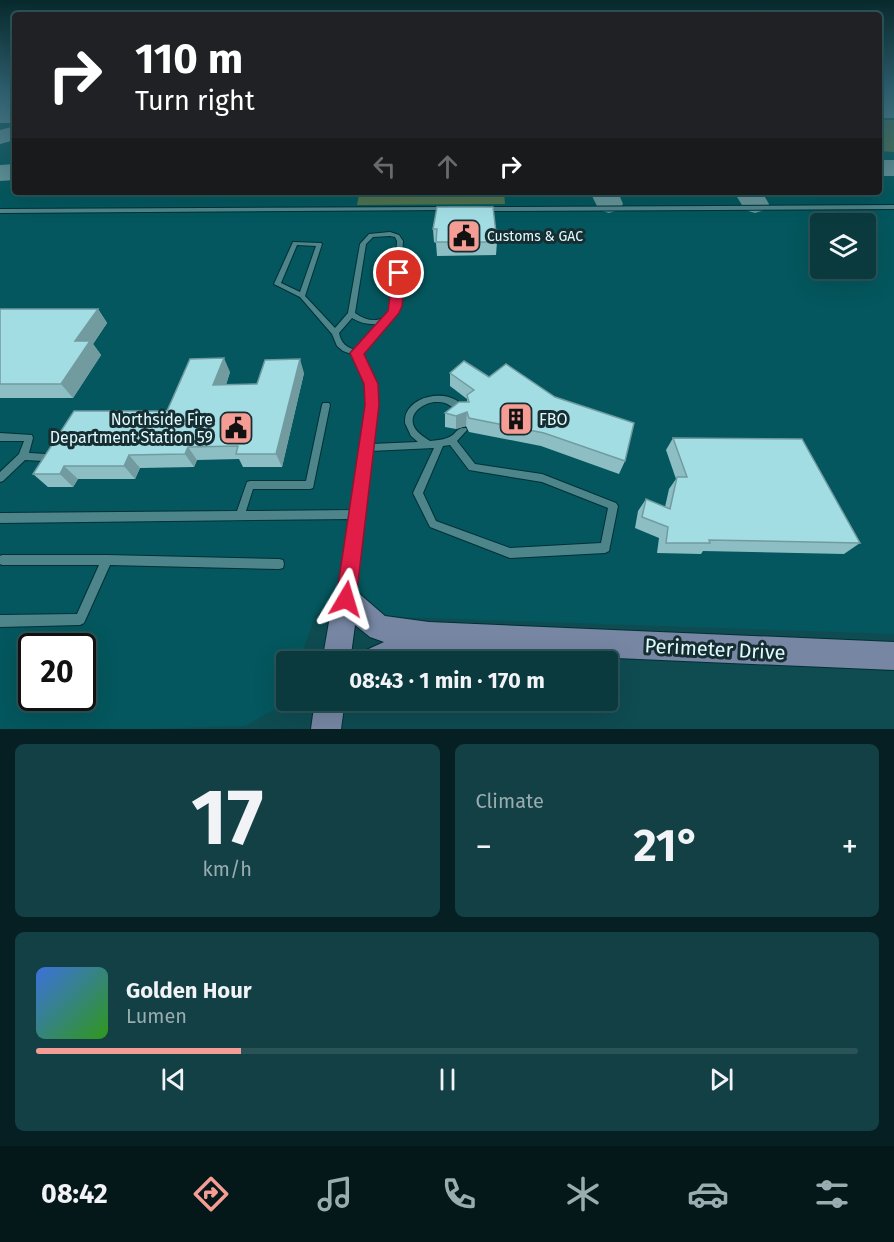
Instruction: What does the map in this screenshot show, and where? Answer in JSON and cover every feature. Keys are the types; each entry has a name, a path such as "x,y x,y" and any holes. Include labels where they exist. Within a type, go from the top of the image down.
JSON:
{"street":[{"name":"Perimeter Drive","path":"346,599 379,628 429,636 894,656"},
{"path":"338,651 346,599"},
{"name":"Perimeter Drive","path":"396,651 429,636"},
{"path":"326,729 328,711"}],"lane":[{"path":"482,209 894,207"},
{"path":"0,212 448,209"},
{"path":"335,333 351,314 363,244 371,235 398,236 400,241 396,306 357,353"},
{"path":"302,296 319,244 295,243 277,284 302,296 335,333 337,343 344,350 357,353"},
{"path":"351,314 358,320 370,323 387,319"},
{"path":"346,599 372,405 371,384 357,353"},
{"path":"429,445 417,438 410,430 408,421 410,411 428,399 439,398 450,400 463,412"},
{"path":"240,515 250,485 310,485 326,405"},
{"path":"366,448 440,444 452,441 463,430"},
{"path":"0,437 29,438 23,456 0,478"},
{"path":"440,444 418,493 433,524 510,553 605,548 613,506 542,478 472,467 452,441"},
{"path":"23,456 44,457"},
{"path":"2,521 356,514"},
{"path":"2,560 279,564"},
{"path":"0,621 80,618 107,560"}],"shaded area":[{"path":"0,126 12,126 12,195 882,195 882,126 894,126 894,634 316,614 303,651 276,651 276,709 245,726 153,729 0,729"}],"green space":[{"path":"882,126 894,126 894,152 882,151"},
{"path":"359,195 504,195 505,204 357,205"}],"building":[{"name":"Customs & GAC","path":"437,207 493,207 497,242 436,242 437,229 433,229"},
{"path":"0,309 98,309 75,341 90,341 61,384 0,384"},
{"path":"224,358 213,385 257,384 265,360 300,359 276,454 236,454 238,446 188,447 185,454 129,455 124,466 64,466 60,474 33,474 74,411 167,411 190,359"},
{"path":"464,361 489,377 506,364 555,397 634,423 625,461 544,433 469,418 467,412 456,416 445,413 459,402 469,402 467,395 474,390 450,373"},
{"path":"673,438 802,439 860,543 709,540 710,543 666,543 668,527 642,517 646,499 670,509 677,477 687,477"}],"taxiway":[{"path":"0,137 12,134"},
{"path":"882,168 894,168"},
{"path":"0,173 12,172"},
{"path":"605,195 609,204"},
{"path":"750,195 755,204"}],"place":[{"name":"Customs & GAC","path":"464,236"},
{"name":"FBO","path":"516,419"},
{"name":"Northside Fire Department Station 59","path":"236,428"}],"route":[{"path":"346,599 372,405 371,384 357,353 393,313 396,306 399,273"}]}
